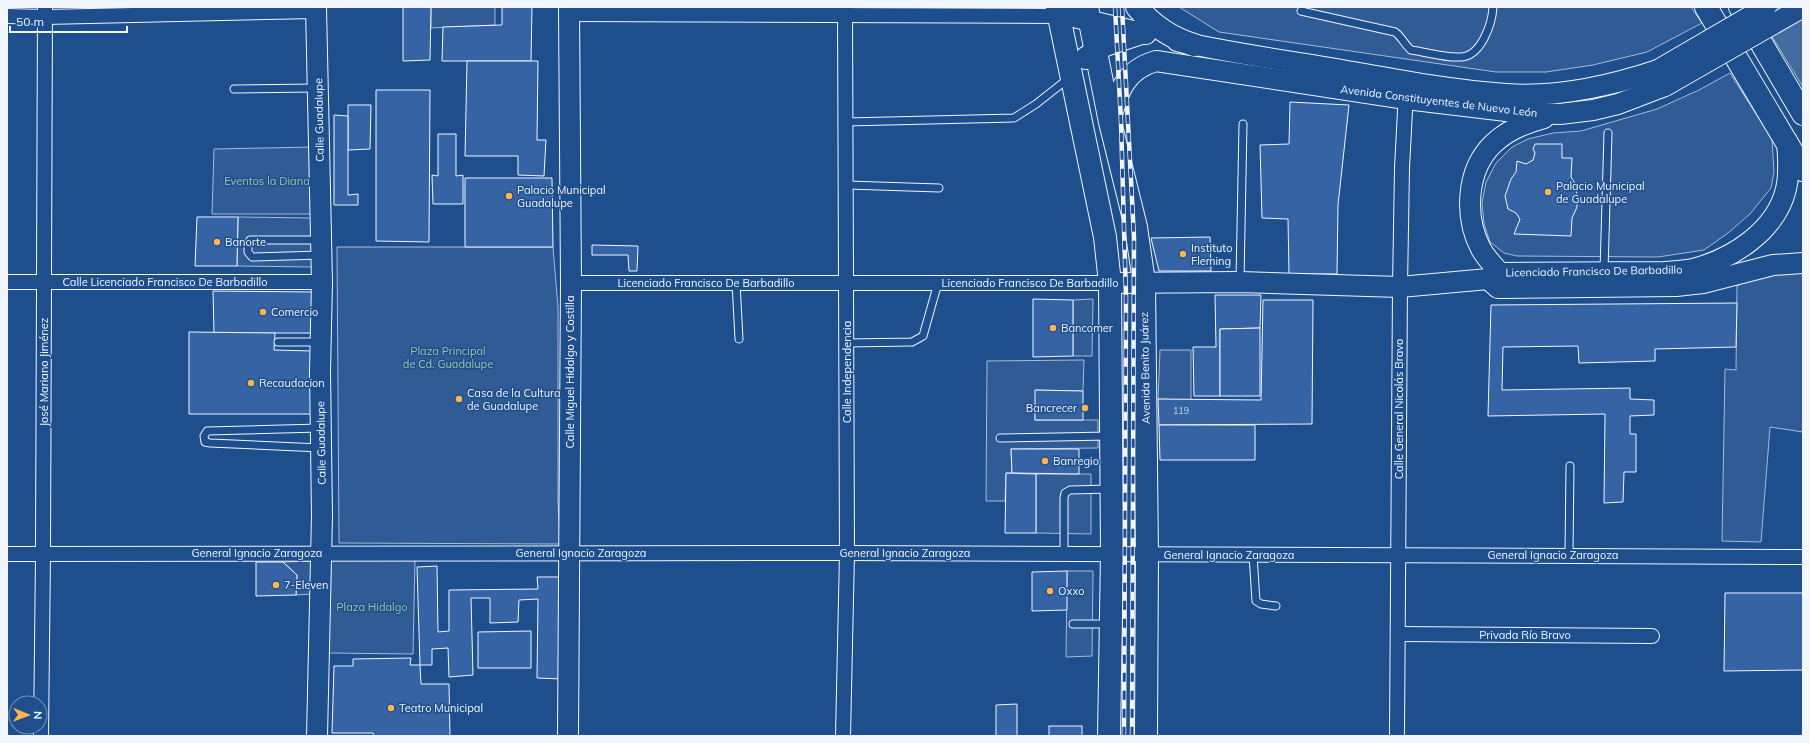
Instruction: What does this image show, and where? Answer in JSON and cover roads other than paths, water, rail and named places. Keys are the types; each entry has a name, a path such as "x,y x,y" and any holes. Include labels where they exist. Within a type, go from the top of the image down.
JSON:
{"main road":[{"path":"1137,7 1149,20 1161,29 1179,40 1194,45"},
{"path":"1706,7 1803,170"},
{"path":"1740,7 1803,114"},
{"path":"1058,11 1105,237 1110,283 1112,554 1109,736"},
{"name":"Avenida Benito Juárez","path":"1088,14 1097,49 1110,122 1136,227 1144,282 1147,555 1146,736"},
{"path":"1072,76 1082,62 1097,49 1141,33"}],"street":[{"name":"Avenida Constituyentes de Nuevo León","path":"1058,11 1088,14 1141,33 1406,90 1523,113 1560,114 1593,110 1618,104 1662,78 1766,7"},
{"name":"Avenida Constituyentes de Nuevo León","path":"1110,122 1119,94 1129,78 1136,69 1156,62 1406,90 1507,94 1564,92 1662,78 1803,7"},
{"path":"7,16 45,12 316,9"},
{"name":"Calle Guadalupe","path":"316,9 322,282 322,448 318,736"},
{"path":"569,10 1058,11"},
{"name":"Calle Miguel Hidalgo y Costilla","path":"568,736 571,283 569,10"},
{"name":"Calle Independencia","path":"843,736 847,553 847,184 845,11"},
{"name":"José Mariano Jiménez","path":"41,736 44,554 45,12"},
{"name":"Calle General Nicolás Bravo","path":"1397,736 1399,634 1400,287 1402,168 1406,90"},
{"path":"1495,280 1472,225 1470,196 1476,172 1484,155 1500,138 1521,125 1560,114"},
{"name":"Licenciado Francisco De Barbadillo","path":"571,283 1240,282 1400,287 1604,271 1665,272 1691,270 1724,258 1747,243 1770,221 1781,203 1786,191 1789,171 1787,141"},
{"name":"Licenciado Francisco De Barbadillo","path":"1495,280 1676,286 1714,281 1773,265 1803,263"},
{"name":"Calle Licenciado Francisco De Barbadillo","path":"7,282 322,282"},
{"name":"General Ignacio Zaragoza","path":"7,554 847,553 1803,557"},
{"name":"Privada Río Bravo","path":"1399,634 1652,636"}],"lane":[{"path":"1301,11 1395,32 1401,36 1405,45 1411,50 1461,57 1470,54 1480,44 1492,20 1493,7"},
{"path":"846,122 1014,118 1036,104 1072,76"},
{"path":"234,89 318,88"},
{"path":"1240,282 1243,124"},
{"path":"1604,271 1608,133"},
{"path":"847,184 939,188"},
{"path":"252,240 321,247 252,257 248,254 248,244 252,240"},
{"path":"736,283 739,339"},
{"path":"847,343 912,342 923,336 938,283"},
{"path":"278,342 321,342"},
{"path":"321,428 207,431 204,436 205,442 210,443 322,448"},
{"path":"1000,438 1111,436"},
{"path":"1569,555 1570,466"},
{"path":"1064,554 1065,493 1070,490 1111,489"},
{"path":"1253,555 1256,601 1261,604 1276,606"},
{"path":"1073,624 1110,624"}],"railway":[{"path":"1115,7 1121,122 1126,297 1124,736"},
{"path":"1122,7 1134,238 1132,736"}],"place":[{"name":"Palacio Municipal de Guadalupe","path":"1548,192"},
{"name":"Palacio Municipal Guadalupe","path":"509,196"},
{"name":"Banorte","path":"217,242"},
{"name":"Instituto Fleming","path":"1183,254"},
{"name":"Comercio","path":"263,312"},
{"name":"Bancomer","path":"1053,328"},
{"name":"Recaudacion","path":"251,383"},
{"name":"Casa de la Cultura de Guadalupe","path":"459,399"},
{"name":"Bancrecer","path":"1085,408"},
{"name":"Banregio","path":"1045,461"},
{"name":"7-Eleven","path":"276,585"},
{"name":"Oxxo","path":"1050,591"},
{"name":"Teatro Municipal","path":"391,708"}],"park label":[{"name":"Eventos la Diana","path":"267,181"},
{"name":"Plaza Principal de Cd. Guadalupe","path":"448,357"},
{"name":"Plaza Hidalgo","path":"372,607"}]}
